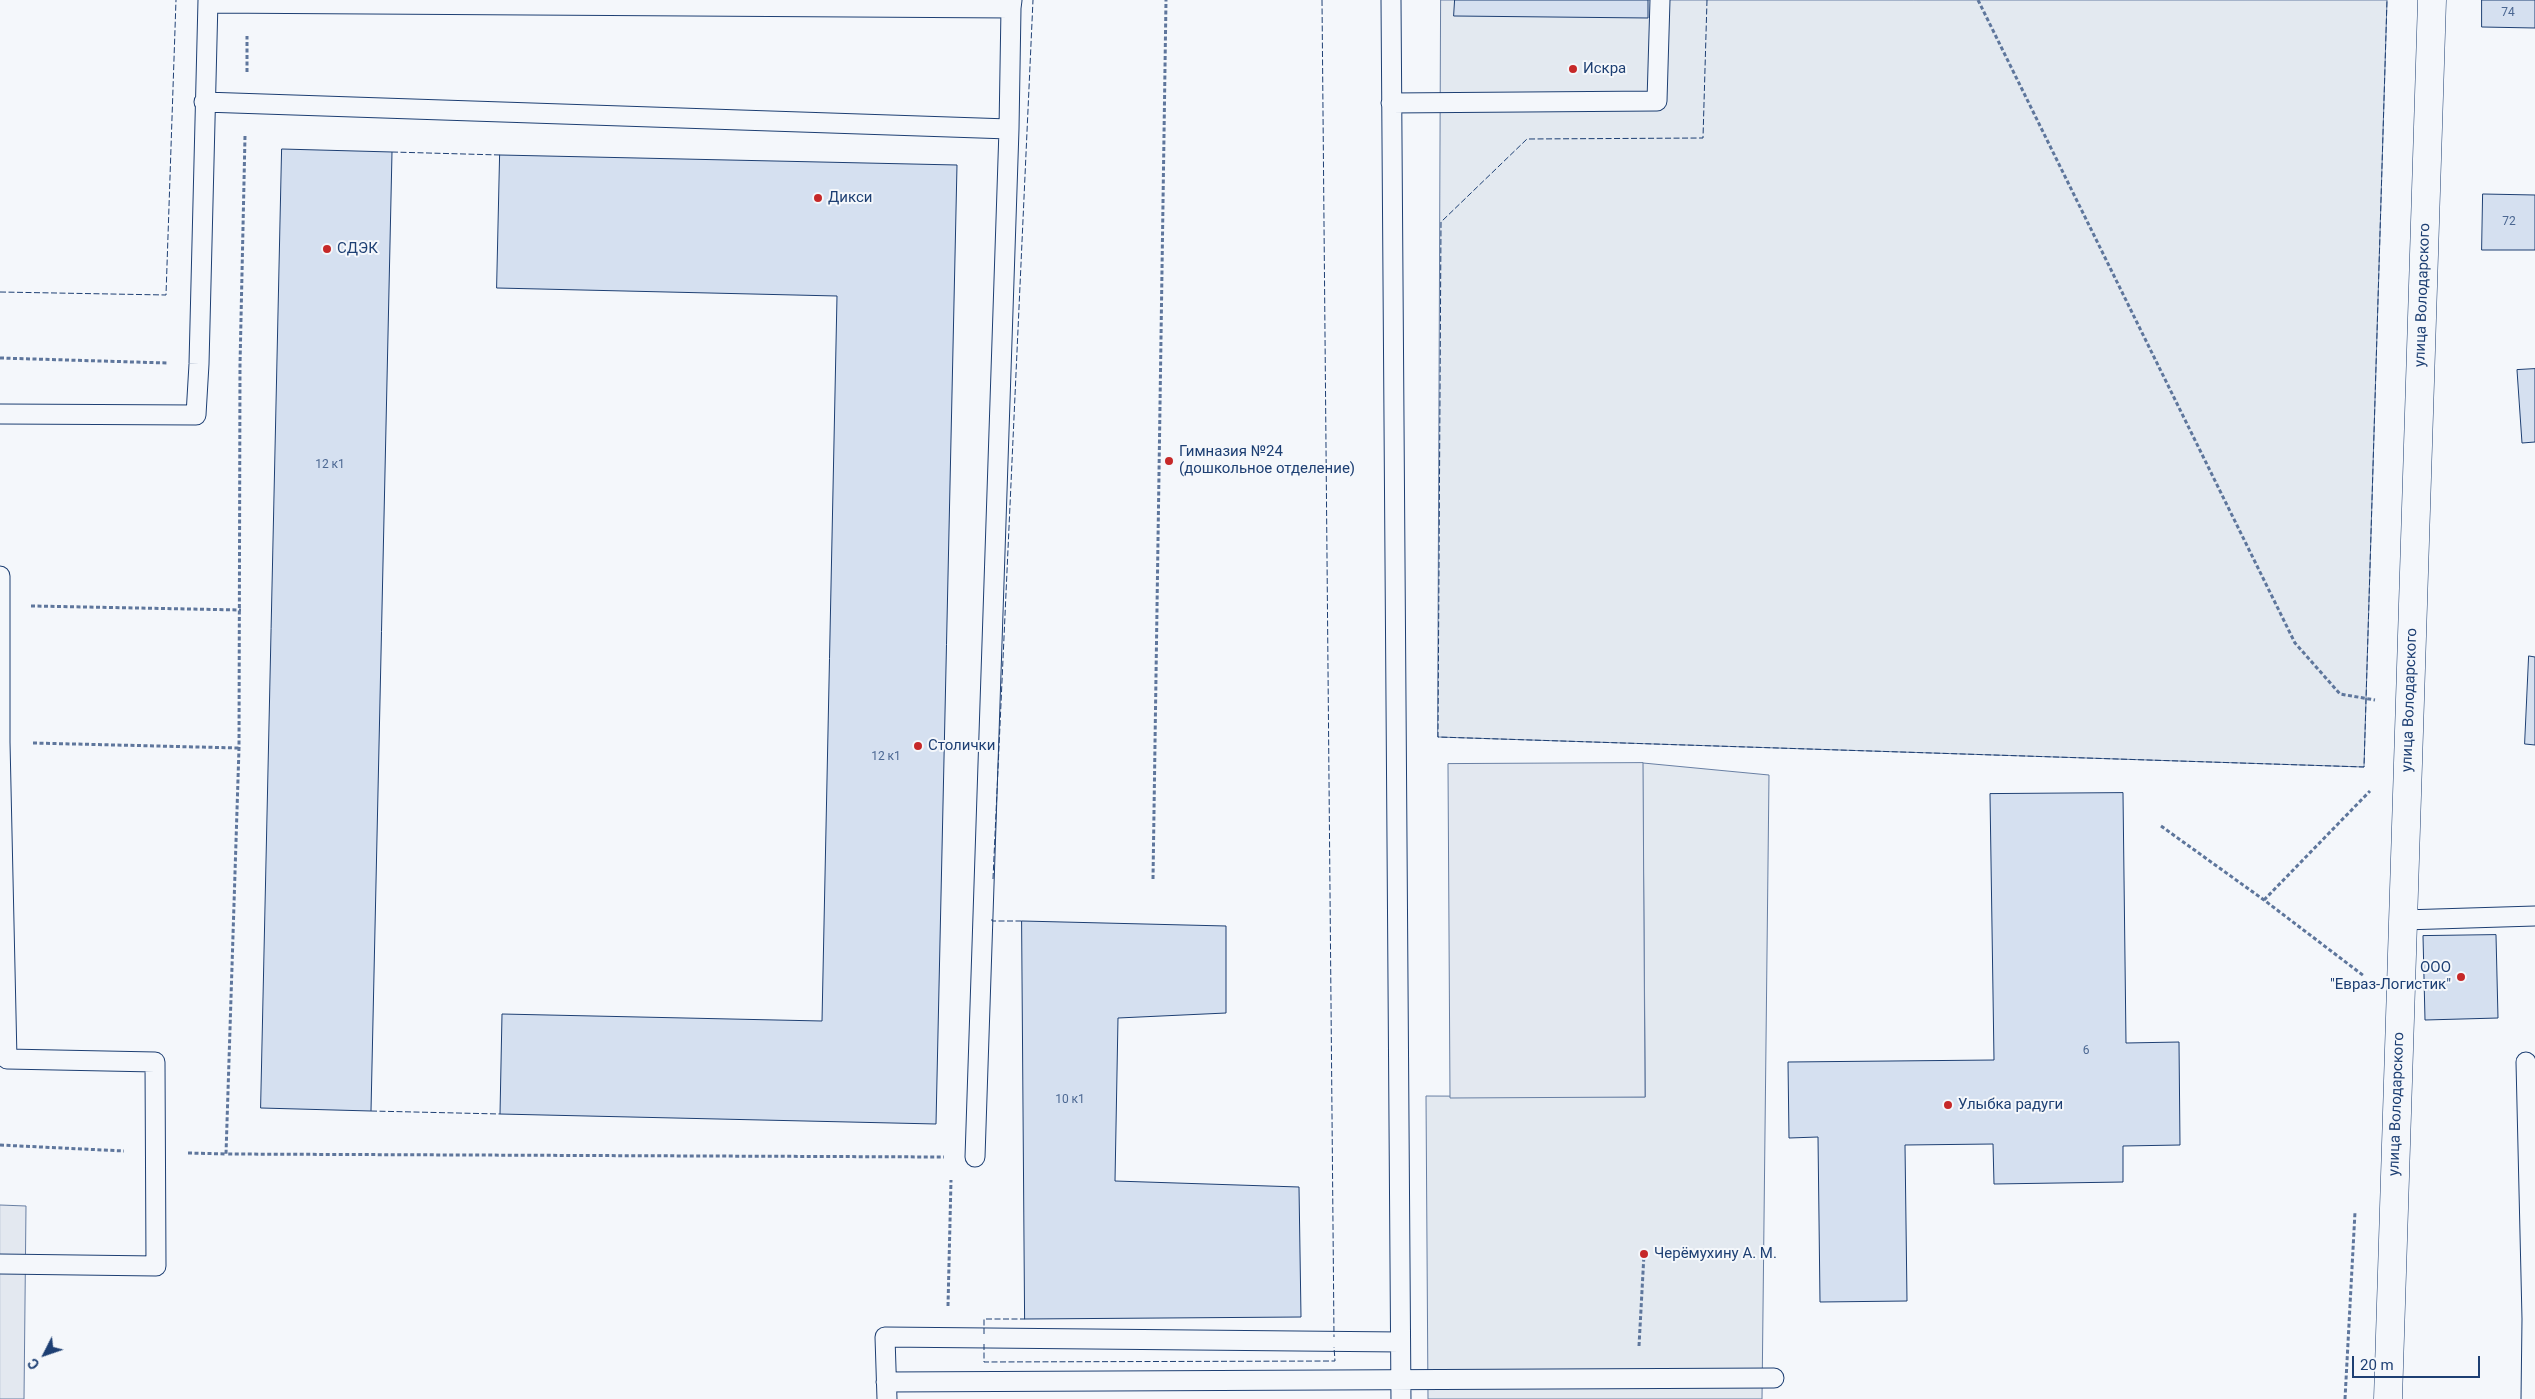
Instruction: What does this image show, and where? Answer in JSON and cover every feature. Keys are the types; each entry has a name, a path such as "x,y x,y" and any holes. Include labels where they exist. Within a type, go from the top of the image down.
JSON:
{"street":[{"name":"улица Володарского","path":"2388,1399 2432,0"}],"lane":[{"path":"1391,0 1401,1390"},
{"path":"1391,103 1657,101 1660,0"},
{"path":"0,414 196,414 199,364 208,1 248,3 1012,4 1010,128 975,1157"},
{"path":"204,102 1010,128"},
{"path":"0,576 0,742 7,1058 155,1062 156,1266 0,1264"},
{"path":"2403,920 2535,916"},
{"path":"2526,1062 2534,1319 2532,1399"},
{"path":"1400,1342 885,1337 886,1391 1401,1390 1636,1379 1774,1378"}],"path":[{"path":"1153,879 1166,0"},
{"path":"1978,0 2295,643 2340,694 2380,701"},
{"path":"226,1154 239,748 241,610 240,365 248,3"},
{"path":"0,358 240,365"},
{"path":"0,606 241,610"},
{"path":"0,742 239,748"},
{"path":"2264,900 2376,784"},
{"path":"2161,826 2264,900 2366,978"},
{"path":"0,1145 226,1154 975,1157"},
{"path":"947,1338 952,1157"},
{"path":"1636,1379 1644,1254"}],"shaded area":[{"path":"1441,0 2387,0 2364,767 1438,737"},
{"path":"1643,763 1769,775 1762,1399 1428,1399 1426,1096 1645,1097"},
{"path":"1643,763 1645,1097 1450,1098 1448,764"},
{"path":"0,1205 26,1206 24,1399 0,1399"}],"building":[{"path":"1455,0 1648,0 1648,18 1454,16"},
{"path":"2482,0 2535,0 2535,28 2482,27"},
{"path":"282,149 392,152 371,1111 261,1108"},
{"path":"500,155 957,165 936,1124 500,1114 502,1014 822,1021 837,296 497,288"},
{"path":"2483,194 2535,195 2535,250 2482,250"},
{"path":"2535,369 2535,442 2522,443 2517,370"},
{"path":"2529,656 2535,657 2535,745 2525,744"},
{"path":"2123,793 2126,1043 2179,1042 2180,1145 2123,1146 2123,1182 1994,1184 1993,1144 1905,1145 1907,1301 1820,1302 1818,1137 1789,1138 1788,1062 1994,1060 1990,794"},
{"path":"1022,921 1226,926 1226,1013 1118,1018 1115,1181 1299,1187 1301,1317 1025,1319"},
{"name":"ООО \"Евраз-Логистик\"","path":"2496,935 2498,1018 2425,1020 2423,936"}],"fence":[{"path":"0,292 166,295 176,0"},
{"path":"993,879 1033,0"},
{"path":"1322,0 1334,1337"},
{"path":"1707,0 1703,138 1527,139 1441,222 1438,737 2364,767 2387,0"},
{"path":"392,152 500,155"},
{"path":"992,919 992,921 1022,921"},
{"path":"371,1111 500,1114"},
{"path":"984,1334 984,1319 1025,1319"},
{"path":"984,1344 984,1362 1335,1361 1334,1347"}],"place":[{"name":"Искра","path":"1573,69"},
{"name":"Дикси","path":"818,198"},
{"name":"СДЭК","path":"327,249"},
{"name":"Гимназия №24 (дошкольное отделение)","path":"1169,461"},
{"name":"Столички","path":"918,746"},
{"name":"ООО \"Евраз-Логистик\"","path":"2461,977"},
{"name":"Улыбка радуги","path":"1948,1105"},
{"name":"Черёмухину А. М.","path":"1644,1254"}]}
